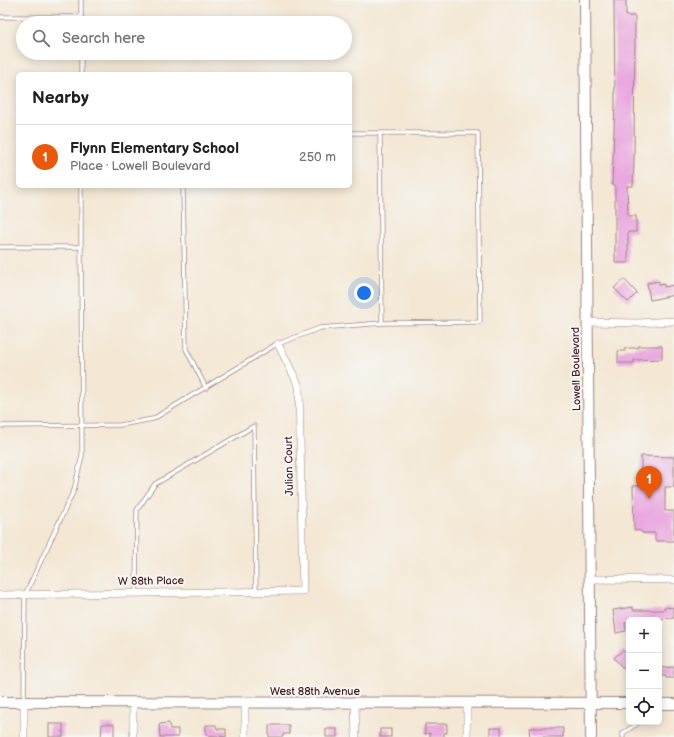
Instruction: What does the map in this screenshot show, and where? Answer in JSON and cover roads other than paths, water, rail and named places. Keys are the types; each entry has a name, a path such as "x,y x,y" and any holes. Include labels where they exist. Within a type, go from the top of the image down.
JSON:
{"street":[{"name":"Lowell Boulevard","path":"585,0 591,737"},
{"path":"587,322 638,323 674,321"},
{"name":"Julian Court","path":"278,344 299,386 303,591"},
{"path":"590,579 674,580"},
{"name":"W 88th Place","path":"0,595 136,592 303,591"},
{"name":"West 88th Avenue","path":"0,702 626,703"},
{"path":"24,702 24,737"},
{"path":"133,703 134,737"},
{"path":"244,703 245,737"},
{"path":"355,703 356,737"},
{"path":"467,703 467,737"},
{"path":"662,704 674,704"}],"lane":[{"path":"81,0 81,16"},
{"path":"0,17 16,17"},
{"path":"81,60 81,72"},
{"path":"0,426 120,425 153,419 278,344 320,328 382,323 480,322 478,133 352,133"},
{"path":"380,133 382,323"},
{"path":"24,702 26,595 74,490 82,456 81,188"},
{"path":"183,188 186,349 206,388"},
{"path":"0,247 81,247"},
{"path":"136,592 137,510 155,484 254,426 256,592"},
{"path":"623,737 624,733 636,725"}],"place":[{"name":"Flynn Elementary School","path":"649,499"}]}
